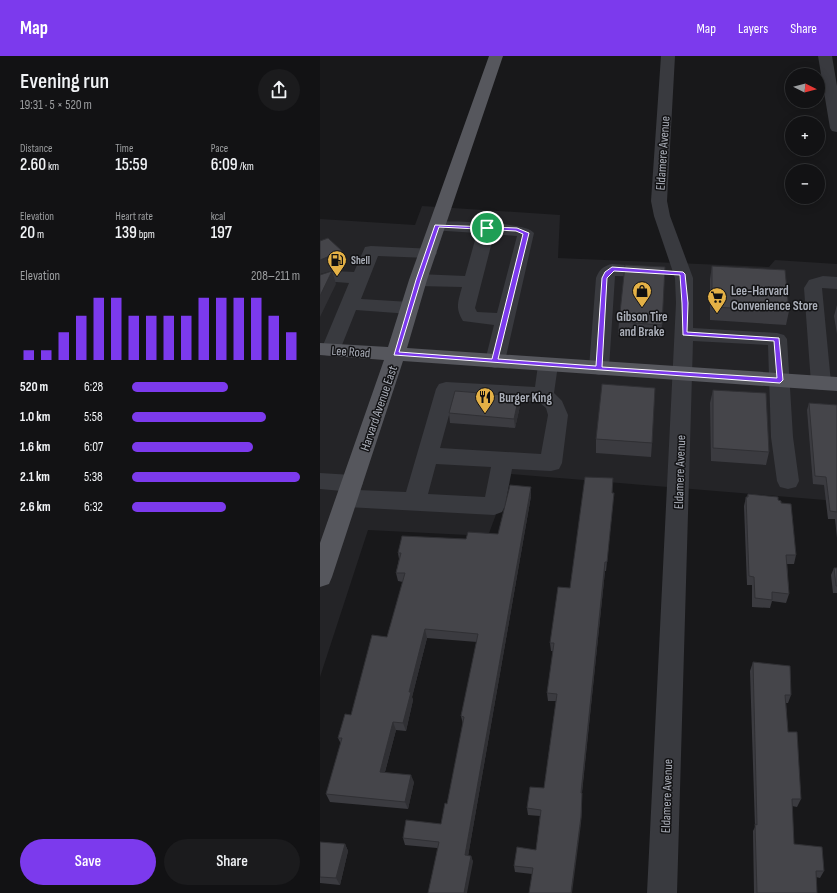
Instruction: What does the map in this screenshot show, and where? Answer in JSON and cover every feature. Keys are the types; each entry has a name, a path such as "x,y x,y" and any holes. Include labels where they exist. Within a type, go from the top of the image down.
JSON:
{"main road":[{"name":"Harvard Avenue East","path":"320,577 396,354 418,280 496,56"},
{"name":"Lee Road","path":"325,350 829,384"}],"street":[{"name":"Eldamere Avenue","path":"662,893 685,303 683,274 662,216 659,201 668,56"},
{"path":"825,56 837,128"},
{"path":"437,226 517,230 526,233 495,361"},
{"path":"487,228 466,308 470,317 505,320"},
{"path":"325,350 349,304 371,251 428,253"},
{"path":"599,368 602,304 607,273 612,269 683,274"},
{"path":"320,282 334,276 360,278"},
{"path":"418,280 472,282"},
{"path":"829,384 812,288 814,284 837,283"},
{"path":"349,304 410,308"},
{"path":"684,334 777,339 782,437 788,481"},
{"path":"544,395 548,365"},
{"path":"413,502 428,455 446,389 544,395 552,401 557,408 558,415 551,463 428,455"},
{"path":"320,482 349,491 413,502 494,506 503,460"}],"shaded area":[{"path":"422,206 560,215 558,258 769,267 775,260 837,264 837,501 511,474 488,536 368,530 320,677 320,219 415,225"}],"building":[{"path":"328,238 342,251 339,257 330,256 320,260 320,241"},
{"name":"Gibson Tire and Brake","path":"625,265 665,267 662,325 619,322"},
{"path":"712,266 785,270 789,311 712,307"},
{"path":"332,271 320,296 320,275"},
{"path":"602,384 655,388 652,443 596,439"},
{"path":"713,390 766,393 769,452 713,448"},
{"path":"455,391 519,396 514,419 449,413"},
{"path":"809,403 837,405 837,512 830,511 826,477 815,476"},
{"path":"585,477 613,478 612,493 614,493 607,562 605,562 581,793 581,817 571,893 529,893 533,868 514,866 517,847 536,850 541,810 527,808 530,787 544,788 557,694 547,693 554,643 550,643 558,587 570,588"},
{"path":"510,485 531,487 465,855 471,856 464,893 428,893 439,842 403,838 406,820 441,824 445,803 447,804 464,717 461,716 478,634 425,629 409,692 411,692 403,723 393,722 380,772 411,775 405,802 326,794 342,738 338,738 345,714 351,715 372,635 387,637 405,573 396,573 401,553 398,553 402,536 466,539 468,532 498,534"},
{"path":"748,494 778,497 778,500 781,501 781,503 791,504 796,555 786,555 789,594 772,592 772,600 755,598 754,577 749,576 746,497 748,497"},
{"path":"834,568 837,568 837,586 836,586"},
{"path":"753,662 790,666 791,695 785,695 788,732 797,732 801,799 792,799 794,844 822,847 824,871 816,871 817,893 757,893"},
{"path":"320,842 345,844 336,878 320,877"}],"place":[{"name":"Shell","path":"337,277"},
{"name":"Gibson Tire and Brake","path":"642,308"},
{"name":"Lee-Harvard Convenience Store","path":"717,314"},
{"name":"Burger King","path":"485,414"}],"route":[{"path":"437,226 487,228 517,230 526,233 495,361 599,368 602,304 607,273 612,269 663,272 683,274 685,303 684,334 777,339 780,380 432,357 396,354 418,280 437,226"}]}
